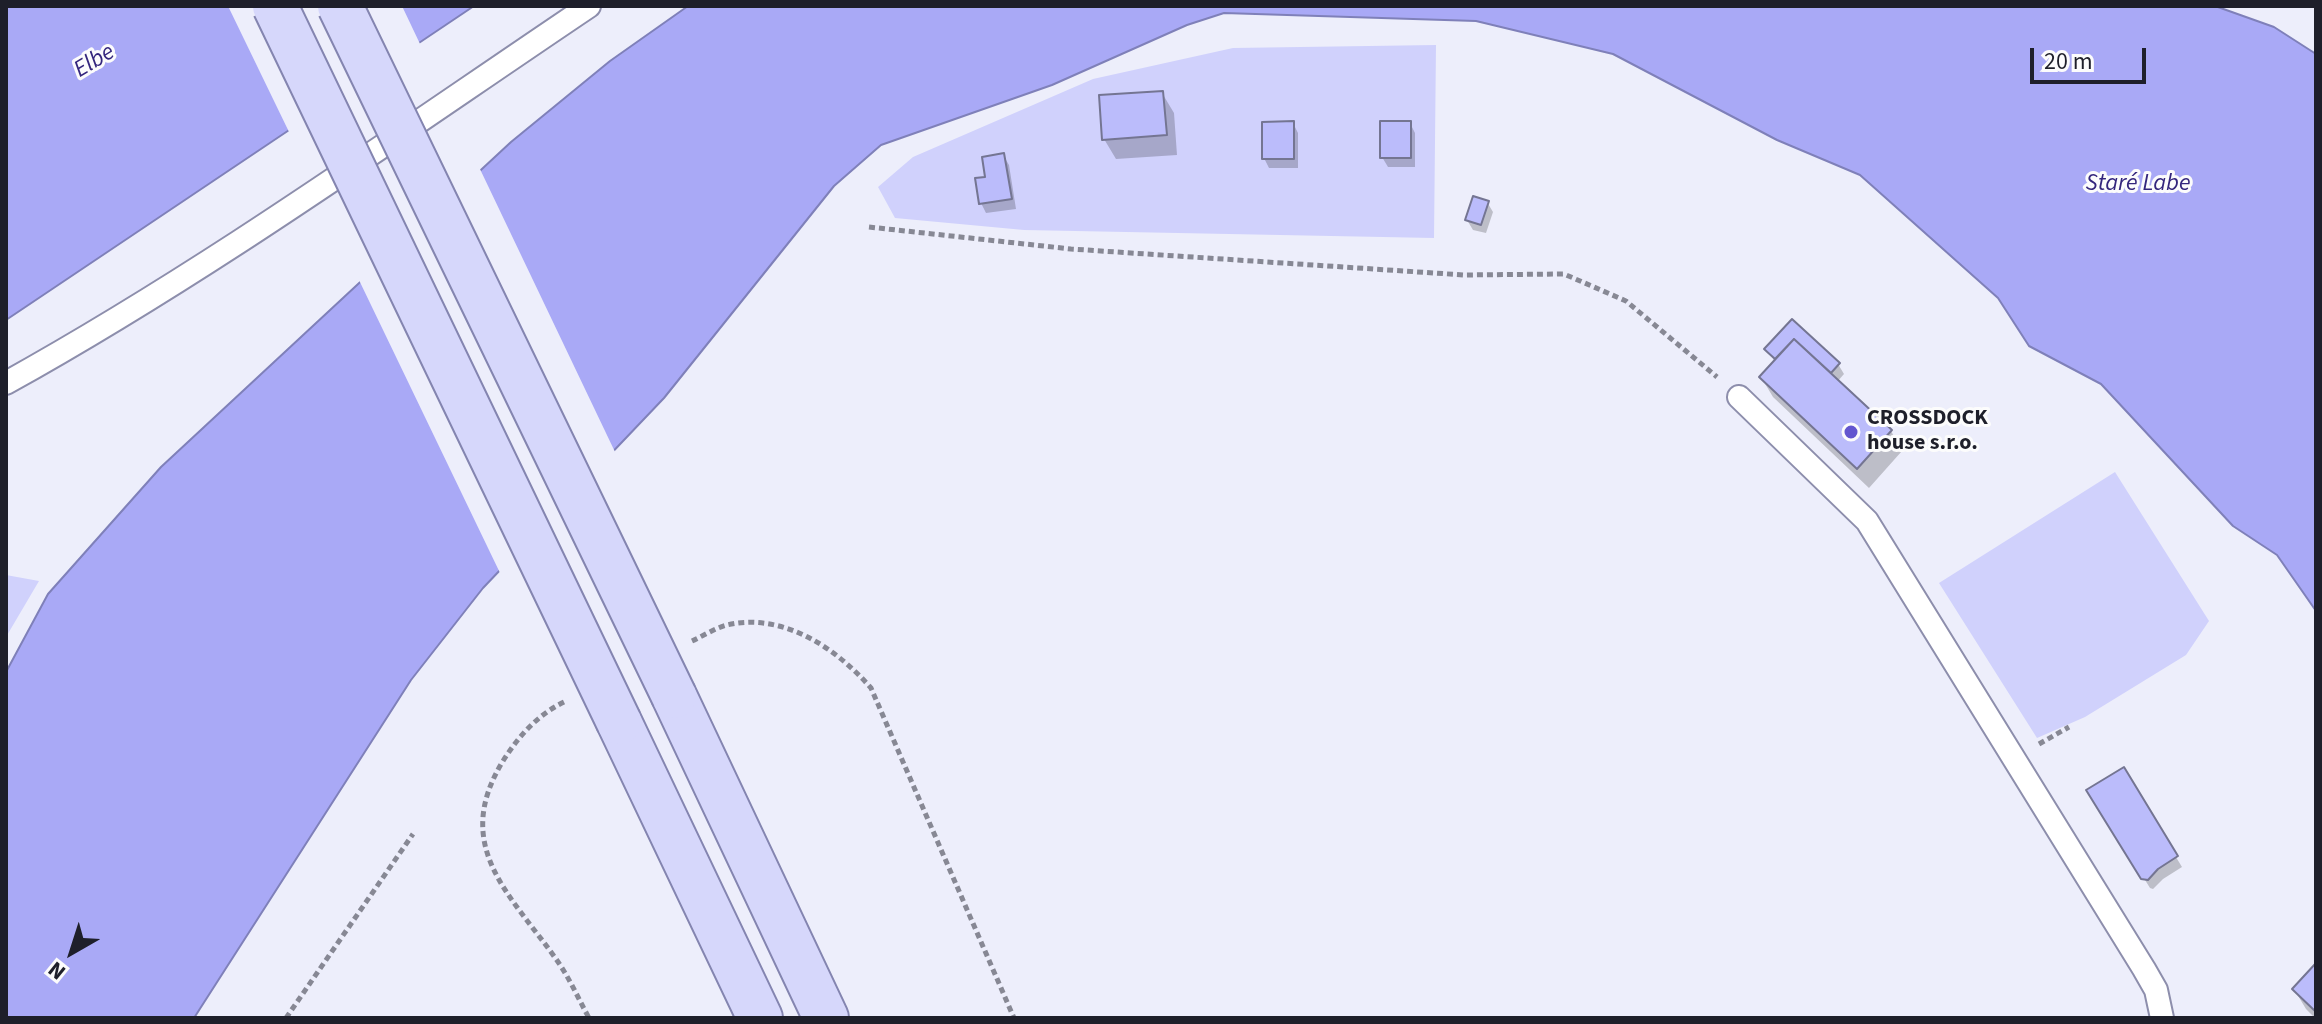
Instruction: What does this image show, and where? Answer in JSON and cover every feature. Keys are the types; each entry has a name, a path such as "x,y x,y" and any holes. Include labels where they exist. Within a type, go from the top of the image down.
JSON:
{"main road":[{"path":"275,6 760,1018"},
{"path":"340,6 826,1018"}],"lane":[{"path":"6,383 123,315 222,252 589,6"},
{"path":"1739,397 1867,521 2144,969 2156,990 2162,1018"}],"path":[{"path":"869,227 1118,252 1464,275 1564,274 1626,301 1697,359"},
{"path":"286,1018 413,834"}],"shaded area":[{"path":"1436,45 1434,238 1024,230 895,218 878,187 913,157 1093,79 1233,48"},
{"path":"2115,472 2209,621 2186,655 2085,717 2037,738 1939,583"},
{"path":"6,575 39,581 6,637"}],"water":[{"name":"Elbe","path":"6,6 474,6 6,320"},
{"name":"Staré Labe","path":"688,6 2215,6 2274,27 2316,54 2316,611 2277,555 2233,526 2101,384 2029,346 1998,298 1860,175 1777,140 1613,54 1476,21 1224,13 1187,25 1052,85 881,145 834,186 664,398 483,588 411,680 194,1018 6,1018 6,672 48,594 161,467 511,142 610,61"}],"pier":[{"path":"228,6 402,6 421,46 290,134"},
{"path":"479,167 616,454 501,575 358,278"}],"building":[{"path":"1163,91 1167,135 1102,140 1099,95"},
{"path":"1294,121 1294,159 1262,159 1262,122"},
{"path":"1380,121 1411,121 1411,158 1380,158"},
{"path":"1004,153 1012,199 979,204 975,178 985,177 982,157"},
{"path":"1473,196 1489,201 1481,225 1465,220"},
{"path":"1792,319 1840,363 1831,373 1794,339 1775,359 1764,349"},
{"path":"1794,339 1892,430 1857,469 1759,377"},
{"path":"2124,767 2178,856 2148,880 2141,879 2086,790"},
{"path":"2316,963 2316,1012 2292,989"}],"place":[{"name":"CROSSDOCK house s.r.o.","path":"1851,432"}]}
